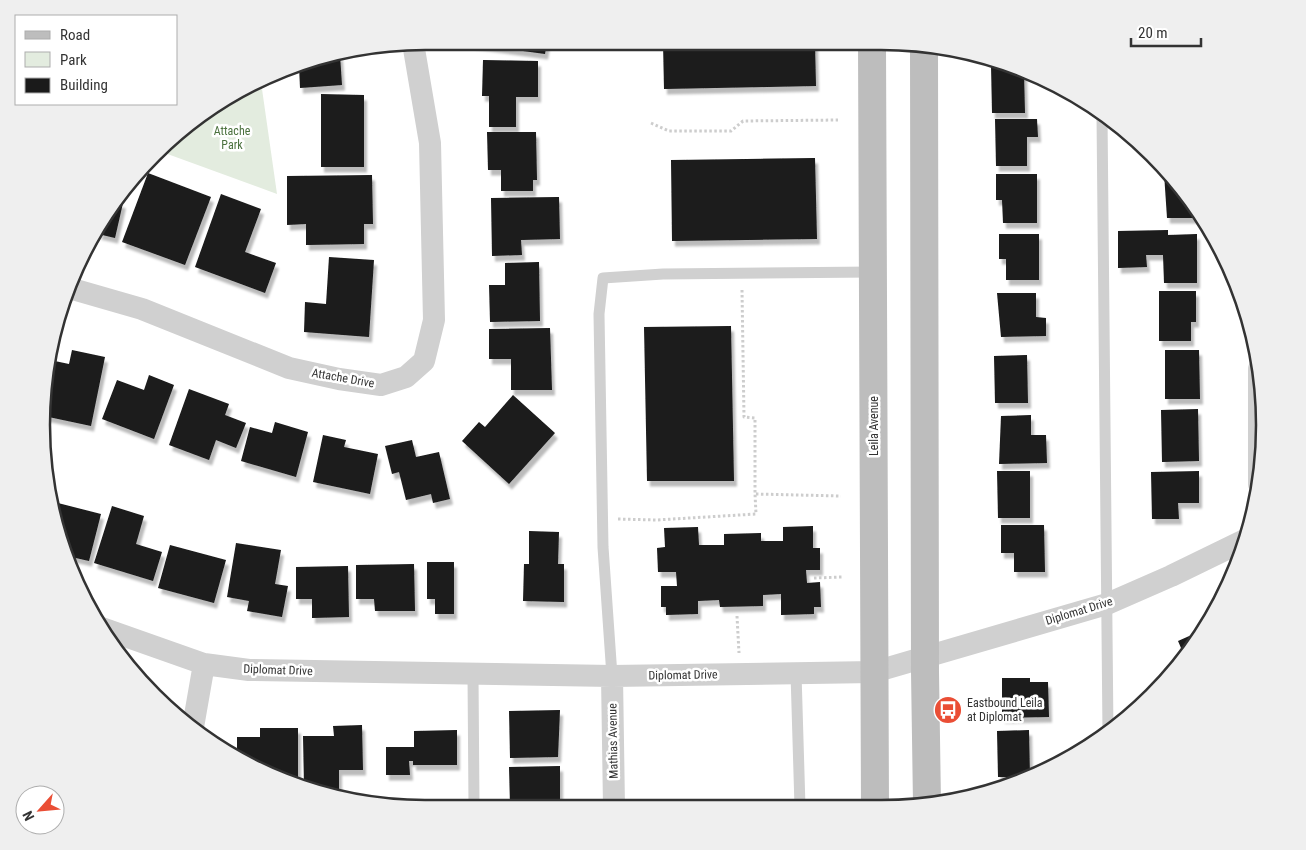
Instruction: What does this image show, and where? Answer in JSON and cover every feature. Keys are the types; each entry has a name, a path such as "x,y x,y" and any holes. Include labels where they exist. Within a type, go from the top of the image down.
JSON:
{"main road":[{"name":"Leila Avenue","path":"872,50 875,800"},
{"path":"924,52 924,657 927,797"}],"street":[{"name":"Attache Drive","path":"76,290 142,309 289,368 339,380 381,385 406,377 424,362 434,320 430,143 414,50"},
{"name":"Diplomat Drive","path":"112,632 204,664 249,670 612,676 874,672 1106,604 1171,576 1237,544"},
{"path":"195,721 204,664"},
{"name":"Mathias Avenue","path":"612,676 614,800"}],"lane":[{"path":"1102,122 1108,724"},
{"path":"612,676 602,518 599,314 603,278 663,274 873,272"},
{"path":"796,673 800,800"},
{"path":"473,674 474,800"}],"path":[{"path":"651,123 668,131 731,131 743,121 838,120"},
{"path":"602,518 656,520 756,514 755,418 744,417 741,273"},
{"path":"755,494 841,496"},
{"path":"814,578 842,577"},
{"path":"737,616 740,674"}],"green space":[{"name":"Attache Park","path":"262,88 277,194 167,154 197,127 217,113"}],"building":[{"path":"516,50 546,50 545,54"},
{"path":"663,50 815,50 816,86 664,89"},
{"path":"340,60 342,85 300,88 299,72"},
{"path":"483,60 538,61 538,97 516,97 516,127 489,127 489,96 482,96"},
{"path":"991,67 1024,79 1025,113 992,113"},
{"path":"321,94 364,95 364,167 321,167"},
{"path":"995,119 1037,119 1038,137 1027,137 1027,166 996,166"},
{"path":"487,132 536,132 537,180 533,180 533,191 501,191 501,170 488,170"},
{"path":"815,158 817,239 672,241 671,160"},
{"path":"148,173 211,197 185,265 122,242"},
{"path":"996,174 1037,174 1037,223 1003,223 1002,200 996,200"},
{"path":"372,175 373,224 364,224 364,244 306,245 306,224 287,225 287,176"},
{"path":"1164,180 1194,218 1167,218"},
{"path":"221,194 261,209 245,252 276,263 265,293 195,267"},
{"path":"559,197 560,239 521,240 522,255 492,256 491,198"},
{"path":"123,203 123,203 115,238 101,235"},
{"path":"1168,230 1168,235 1197,234 1197,283 1164,283 1163,255 1146,255 1147,267 1118,268 1118,231"},
{"path":"999,234 1039,234 1039,280 1006,280 1006,259 999,259"},
{"path":"329,257 374,260 369,337 304,332 305,302 326,304"},
{"path":"539,262 540,321 490,322 489,285 505,285 505,263"},
{"path":"1159,291 1196,291 1196,322 1191,322 1191,341 1159,341"},
{"path":"997,293 1036,293 1036,317 1046,318 1046,336 1001,337"},
{"path":"731,326 734,481 647,481 644,327"},
{"path":"550,328 552,390 511,390 511,359 489,359 489,329"},
{"path":"72,350 105,357 91,426 50,417 55,361 69,364"},
{"path":"1165,350 1199,350 1200,399 1165,399"},
{"path":"1027,355 1028,403 995,403 994,356"},
{"path":"149,375 174,385 154,439 102,419 117,380 144,390"},
{"path":"189,389 229,404 225,415 246,423 236,448 216,440 209,460 169,445"},
{"path":"513,395 555,433 509,484 462,441 479,422 485,427"},
{"path":"1198,409 1199,461 1162,462 1161,410"},
{"path":"1031,415 1031,435 1046,435 1047,463 999,464 1001,416"},
{"path":"275,422 308,432 296,477 241,461 250,427 272,433"},
{"path":"323,435 346,440 344,447 378,454 370,494 313,482"},
{"path":"412,440 416,457 439,452 450,499 433,503 431,494 406,500 399,472 392,474 385,446"},
{"path":"997,471 1030,471 1030,518 998,518"},
{"path":"1199,471 1199,503 1178,503 1179,519 1152,519 1151,472"},
{"path":"58,503 101,514 89,561 75,558"},
{"path":"112,506 144,516 136,544 162,552 153,581 94,563"},
{"path":"1001,525 1044,525 1045,572 1014,572 1014,553 1001,553"},
{"path":"813,526 813,548 820,548 820,570 806,570 807,583 820,582 821,607 814,607 814,614 781,615 781,594 763,595 763,606 720,607 719,600 698,601 698,614 666,615 666,607 661,607 661,586 677,586 676,572 658,572 657,548 665,547 664,528 698,527 699,545 724,545 724,534 761,533 761,541 783,541 783,527"},
{"path":"529,531 559,532 558,564 564,564 564,602 523,601 524,564 529,564"},
{"path":"236,543 281,550 275,584 288,586 282,617 247,611 249,601 227,597"},
{"path":"170,545 226,560 214,603 158,588"},
{"path":"427,562 454,562 454,614 435,614 435,599 427,599"},
{"path":"414,564 415,611 375,611 374,599 356,599 356,565"},
{"path":"348,566 349,617 312,618 312,599 296,599 296,567"},
{"path":"1192,635 1182,649 1178,641"},
{"path":"1002,678 1030,678 1030,682 1048,682 1049,717 1002,718"},
{"path":"560,710 558,757 510,758 509,711"},
{"path":"362,725 363,770 339,770 339,790 304,780 303,736 334,736 333,726"},
{"path":"260,728 298,728 298,778 237,750 237,737 260,737"},
{"path":"457,730 457,765 413,765 413,761 409,761 410,775 386,775 386,747 414,747 414,731"},
{"path":"1029,730 1030,769 1010,777 998,777 997,731"},
{"path":"560,766 560,800 510,800 509,767"}],"place":[{"name":"Eastbound Leila at Diplomat","path":"948,710"}]}
